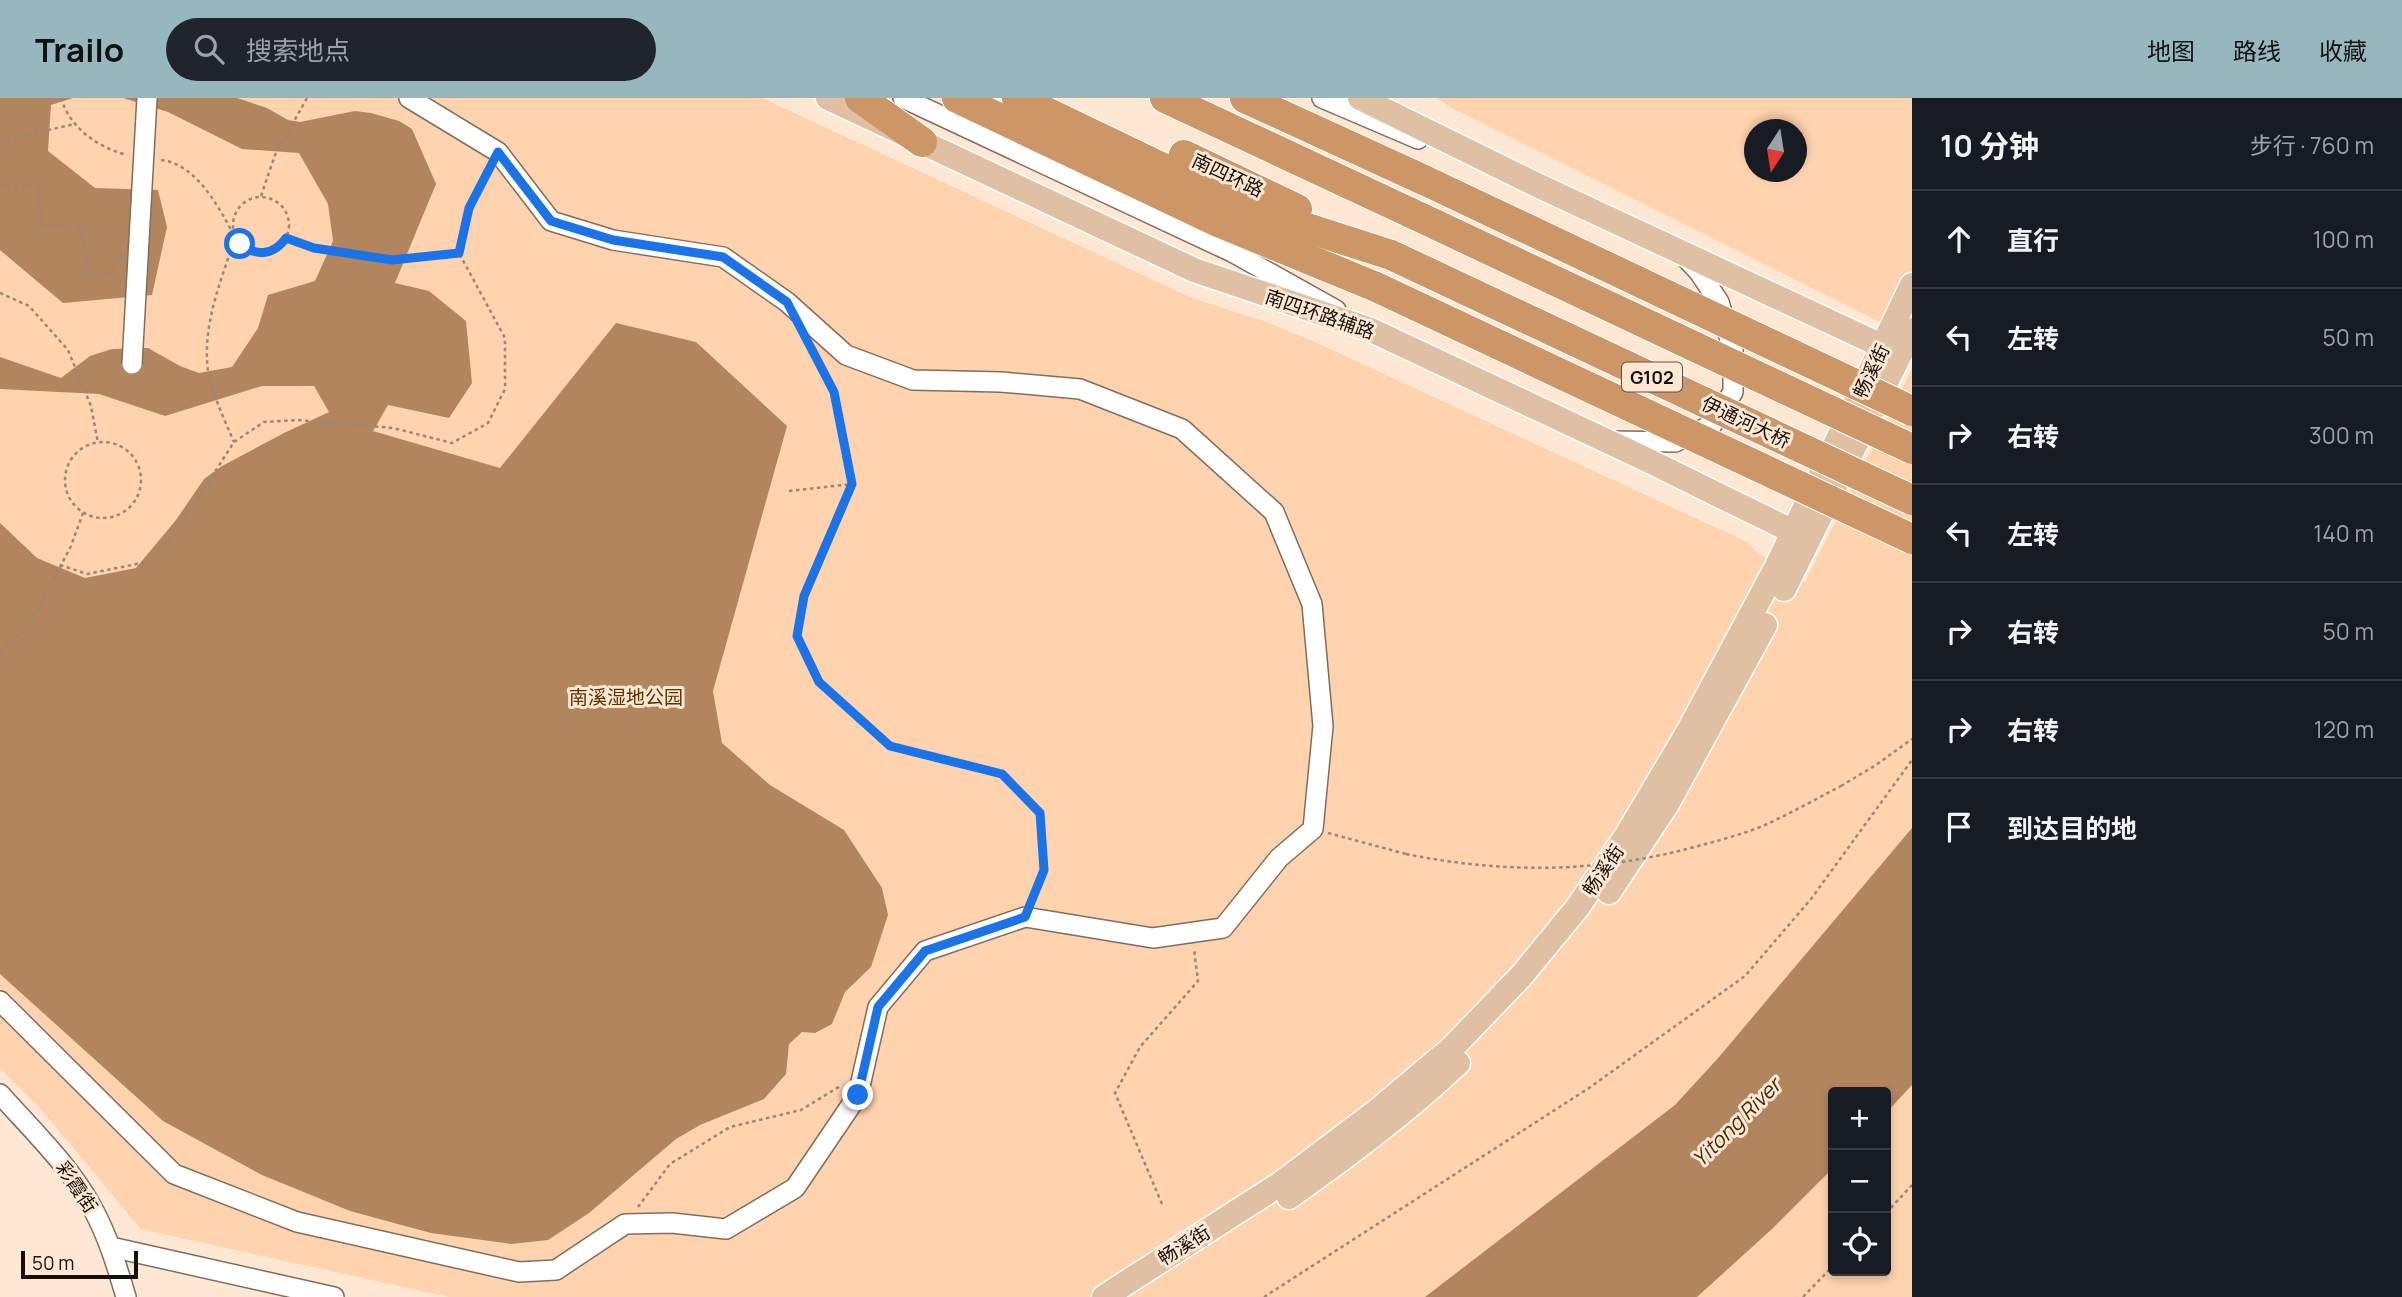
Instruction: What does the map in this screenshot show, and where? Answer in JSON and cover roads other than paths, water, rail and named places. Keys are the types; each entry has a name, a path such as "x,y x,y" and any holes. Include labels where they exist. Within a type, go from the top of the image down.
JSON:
{"highway":[{"path":"860,98 922,142"},
{"path":"957,98 1218,222 1376,287 1912,539"},
{"path":"1017,98 1248,209 1391,255"},
{"name":"南四环路","path":"1063,98 1391,255"},
{"name":"G102","path":"1165,98 1912,449"},
{"path":"1245,98 1912,411"},
{"path":"1282,98 1359,136 1421,179"},
{"path":"1201,185 1289,251"},
{"name":"伊通河大桥","path":"1391,255 1912,500"}],"main road":[{"name":"南四环路辅路","path":"828,98 1194,270 1371,330 1802,536"},
{"path":"1360,98 1537,185 1892,351"},
{"name":"畅溪街","path":"1132,1297 1285,1200 1360,1147 1416,1102 1524,997 1575,937 1607,895 1661,814 1717,714 1892,351 1912,285"},
{"name":"畅溪街","path":"1892,351 1912,330"},
{"name":"畅溪街","path":"1104,1297 1280,1184 1377,1111 1452,1048 1522,975 1577,908 1628,835 1802,536"}],"street":[{"path":"132,363 147,98"},
{"path":"0,1001 174,1174 297,1222 519,1272 556,1270 625,1224 672,1223 726,1229 795,1188 858,1095 878,1007 925,951 1025,917 1153,938 1223,928 1279,858 1313,830 1323,726 1312,604 1274,512 1182,429 1080,389 1001,382 913,380 846,355 787,302 723,257 613,240 551,221 498,152 409,98"},
{"path":"903,98 1232,251 1371,330"},
{"path":"1322,98 1537,185"},
{"path":"1605,440 1675,442 1712,425 1732,392 1733,350 1719,302 1699,272 1681,252"},
{"name":"彩霞街","path":"0,1094 62,1164 94,1210 111,1247 126,1297"},
{"path":"111,1247 334,1297"}],"water":[{"path":"0,98 73,98 51,105 48,151 95,188 158,190 167,227 152,295 63,303 0,250"},
{"path":"123,98 237,98 267,108 288,120 300,122 355,111 399,121 412,129 436,184 395,283 429,291 466,321 472,383 449,418 388,405 373,431 500,468 616,323 696,342 787,426 713,691 722,743 770,785 844,830 882,888 888,915 871,967 845,992 832,1024 815,1033 802,1032 789,1044 786,1074 764,1099 700,1125 676,1139 589,1213 548,1240 511,1244 431,1233 350,1211 262,1175 163,1121 0,974 0,523 37,558 85,578 136,568 176,520 204,479 222,466 329,412 314,386 262,386 165,416 99,394 0,389 0,357 61,378 90,356 112,349 148,348 199,373 232,367 258,328 268,295 315,281 333,241 328,204 299,153 242,149 168,112"},
{"name":"Yitong River","path":"1912,828 1912,1085 1891,1108 1891,1087 1828,1087 1828,1173 1772,1229 1697,1297 1425,1297 1675,1105 1719,1057"}],"park label":[{"name":"南溪湿地公园","path":"626,697"}]}
